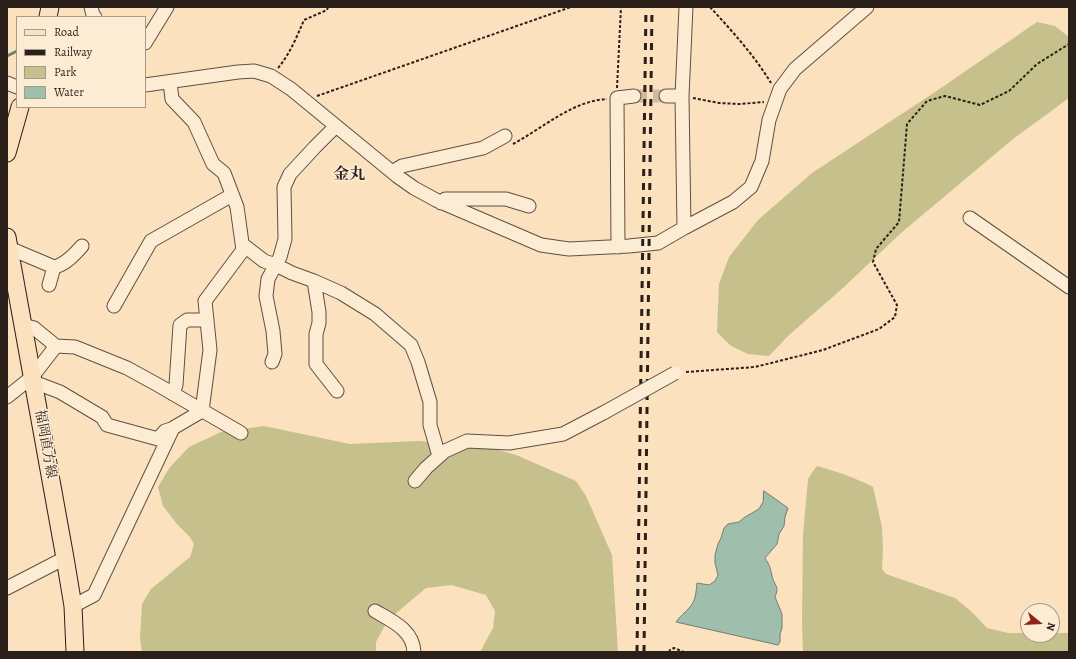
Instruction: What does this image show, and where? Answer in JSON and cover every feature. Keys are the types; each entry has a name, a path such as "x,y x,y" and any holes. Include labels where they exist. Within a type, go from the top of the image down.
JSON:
{"main road":[{"path":"7,153 20,108"},
{"name":"福岡直方線","path":"8,243 73,606 75,652"}],"street":[{"path":"146,41 167,7"},
{"path":"684,228 682,96 686,7"},
{"path":"146,83 170,82 254,71 271,76 305,100 392,172 414,188 441,203 541,245 569,249 618,247 658,243 734,202 751,187 762,161 769,120 780,89 795,69 867,7"},
{"path":"170,82 172,99 194,122 213,164 224,173 237,207 243,250 205,301 210,350 202,410"},
{"path":"618,247 617,98 634,96"},
{"path":"666,96 682,96"},
{"path":"272,362 275,354 273,331 266,296 268,279 280,257 285,239 284,186 290,174 336,126"},
{"path":"392,172 402,166 483,148 505,136"},
{"path":"114,306 151,241 232,195"},
{"path":"441,203 445,199 506,199 529,206"},
{"path":"970,218 1069,287"},
{"path":"8,243 54,267 60,266 75,254 82,246"},
{"path":"242,244 264,261 341,293 375,314 411,345 418,362 430,402 430,425 439,456"},
{"path":"49,285 54,267"},
{"path":"314,281 319,312 319,323 316,334 316,364 337,391"},
{"path":"173,394 176,385 180,325 187,320 207,320"},
{"path":"23,325 34,328 56,346 75,347 127,368 202,410 241,434"},
{"path":"7,397 33,381 56,346"},
{"path":"415,481 426,468 445,451 467,441 509,443 563,434 675,373"},
{"path":"33,381 60,392 102,417 107,425 158,440 165,431 173,428 202,410"},
{"path":"73,606 94,595 173,428"},
{"path":"7,588 65,558"},
{"path":"375,612 406,631 414,645 414,652"}],"path":[{"path":"271,76 282,64 304,20 333,7"},
{"path":"305,100 571,7"},
{"path":"617,98 621,7"},
{"path":"710,7 737,36 773,86 780,89"},
{"path":"675,373 755,368 824,350 879,329 895,316 897,305 873,262 876,250 899,222 907,124 927,101 945,96 980,105 1009,91 1037,64 1069,44"},
{"path":"682,96 719,103 740,104 768,101 775,103"},
{"path":"669,652 674,648 684,652"}],"green space":[{"path":"1037,22 1055,26 1069,37 1069,98 1013,139 901,233 844,287 788,336 769,356 748,354 731,346 717,332 719,284 729,257 758,220 812,173 938,90"},
{"path":"264,426 350,444 418,441 485,446 516,455 576,481 586,496 612,555 618,652 480,652 493,628 495,611 486,595 451,585 426,588 388,620 376,642 376,652 142,652 140,638 142,604 151,589 190,557 194,544 190,537 177,524 163,506 158,487 170,467 189,447 221,432"},
{"path":"817,466 846,475 873,487 882,527 882,569 886,574 955,598 973,613 987,628 1008,633 1020,633 1020,643 1060,643 1060,633 1069,633 1069,652 803,652 803,534 808,479"}],"water":[{"path":"764,491 788,508 784,526 779,534 777,544 765,558 770,567 777,588 775,597 782,614 782,628 780,642 778,645 676,622 693,602 697,583 709,585 715,581 718,575 715,555 724,528 728,524 739,522 759,509 763,502"}],"waterway":[{"path":"7,56 16,52"}],"tunnel":[{"path":"634,96 666,96"}],"railway":[{"path":"637,652 646,7"},
{"path":"644,652 652,7"}],"district":[{"name":"金丸","path":"349,175"}]}
